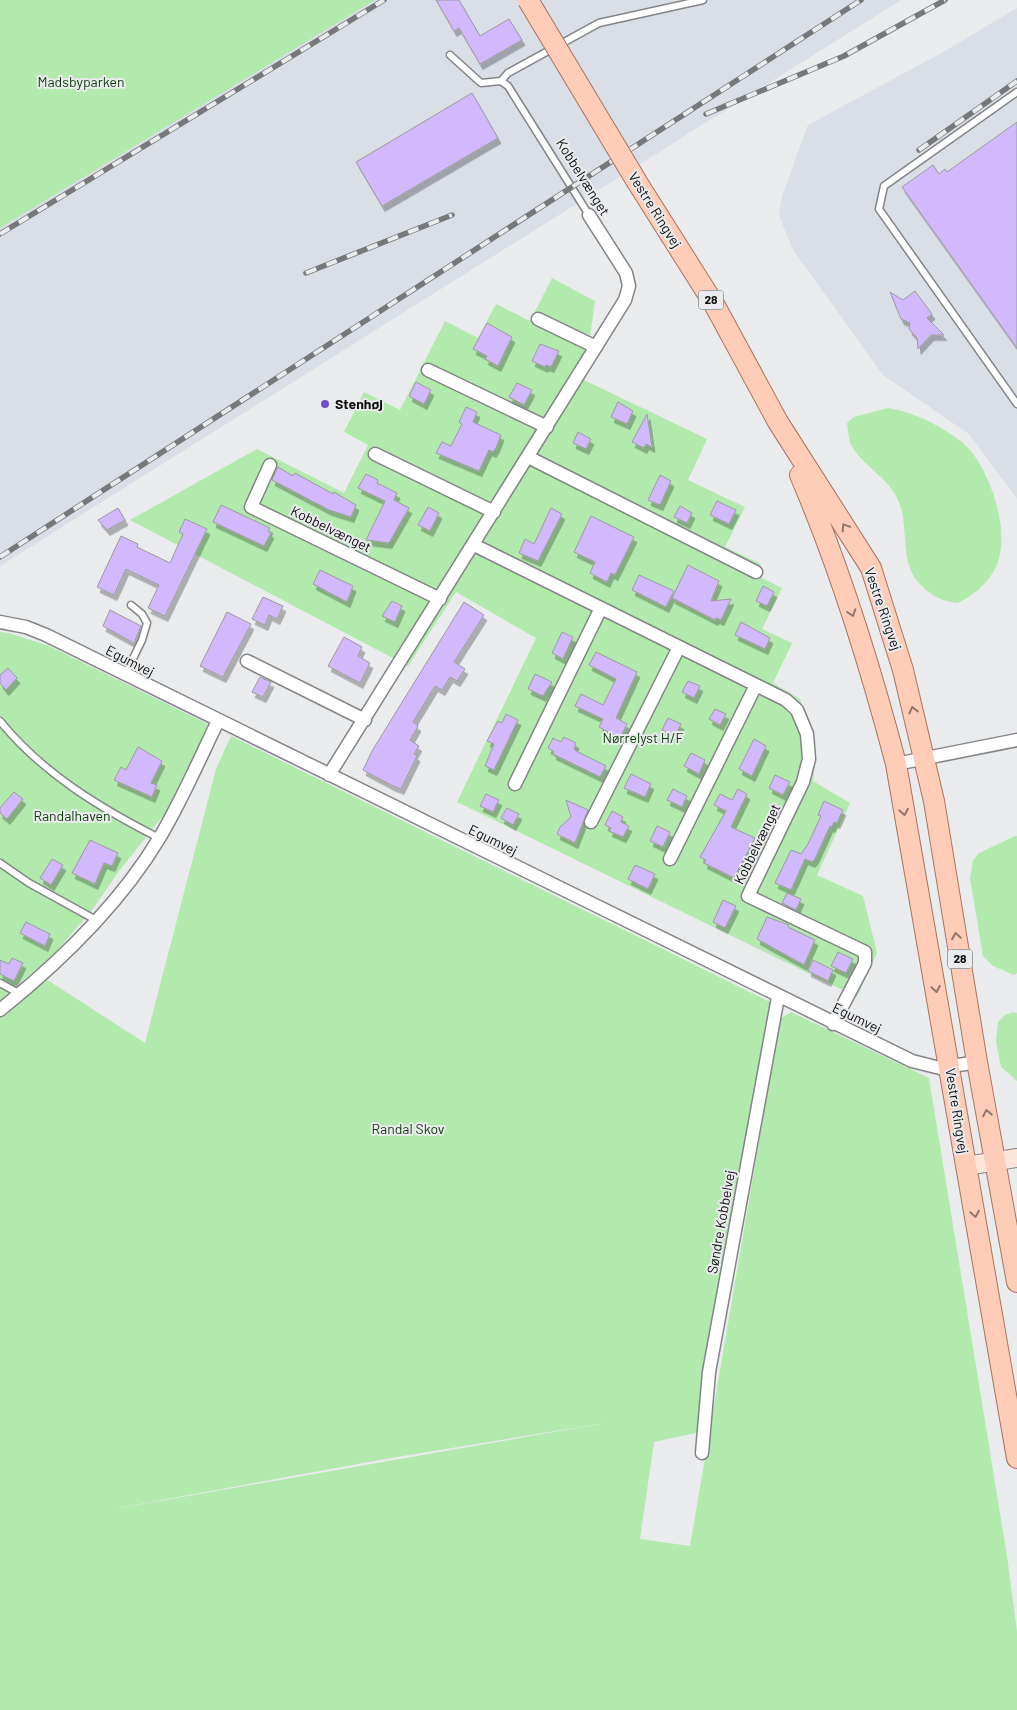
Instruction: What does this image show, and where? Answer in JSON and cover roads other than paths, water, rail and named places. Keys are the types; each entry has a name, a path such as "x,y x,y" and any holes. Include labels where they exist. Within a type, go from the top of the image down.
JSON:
{"main road":[{"name":"Vestre Ringvej","path":"528,0 637,182 714,304 778,422 871,568 903,670 925,758 1017,1282"},
{"name":"Vestre Ringvej","path":"778,422 820,521 837,567 875,682 896,764 1017,1458"}],"street":[{"name":"Kobbelvænget","path":"329,775 548,427 624,300 629,286 626,273 589,215"},
{"path":"538,319 596,347"},
{"path":"428,370 548,427"},
{"path":"375,454 494,512"},
{"path":"528,457 756,572"},
{"name":"Kobbelvænget","path":"270,465 251,506 440,599"},
{"name":"Kobbelvænget","path":"474,545 786,700 797,710 807,734 809,759 803,782 748,896 865,952 865,963 833,1024"},
{"path":"515,784 601,608"},
{"name":"Egumvej","path":"0,622 26,627 46,635 833,1024 912,1061 930,1067 950,1067 977,1062"},
{"path":"591,822 679,647"},
{"path":"247,661 365,720"},
{"path":"670,859 756,685"},
{"path":"0,1010 56,961 96,920 129,882 159,838 185,791 218,721"},
{"path":"896,764 1017,740"},
{"name":"Søndre Kobbelvej","path":"702,1453 709,1372 778,996"},
{"path":"966,1166 1017,1158"}],"lane":[{"path":"450,55 481,83 501,81 508,73 599,23 703,0"},
{"name":"Kobbelvænget","path":"501,81 508,86 589,215"},
{"path":"1017,92 884,186 879,209 1017,404"},
{"path":"125,675 142,640 147,623 142,614 131,605"},
{"path":"0,721 44,764 80,792 110,813 159,838"},
{"path":"0,862 29,883 96,920"},
{"path":"0,983 20,994"}],"railway":[{"path":"0,234 384,0"},
{"path":"0,557 861,0"},
{"path":"706,114 844,56 945,0"},
{"path":"919,150 1017,81"},
{"path":"306,273 452,215"}],"place":[{"name":"Stenhøj","path":"325,404"}],"park label":[{"name":"Madsbyparken","path":"81,82"},
{"name":"Nørrelyst H/F","path":"643,738"},
{"name":"Randalhaven","path":"72,816"},
{"name":"Randal Skov","path":"408,1129"}]}
